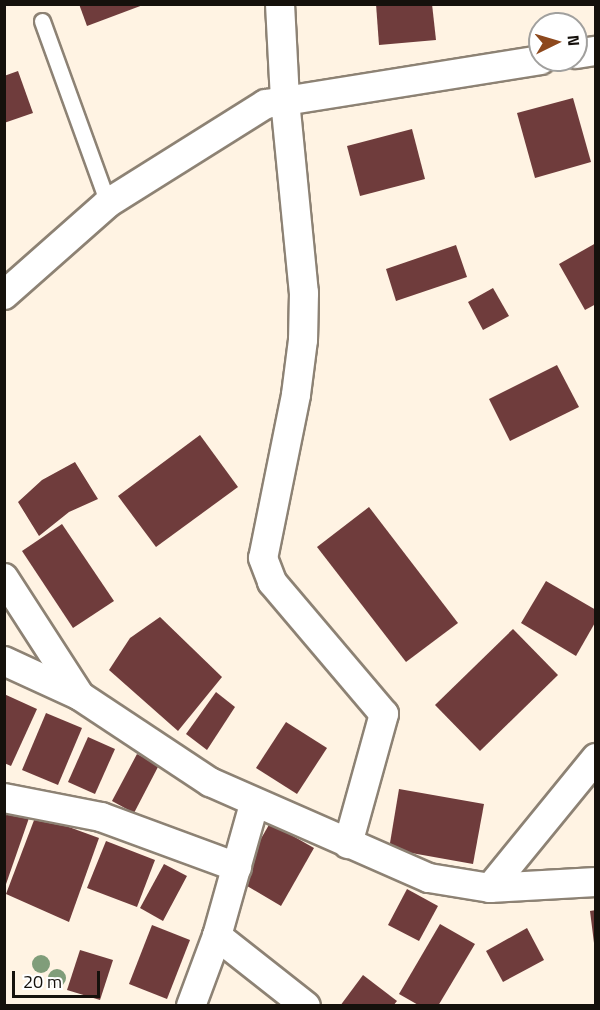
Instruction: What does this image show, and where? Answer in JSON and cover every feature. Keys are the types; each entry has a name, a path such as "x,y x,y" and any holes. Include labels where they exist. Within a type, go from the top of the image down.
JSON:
{"street":[{"path":"280,4 285,100 304,293 303,340 296,395 263,558 273,582 384,714 348,844"},
{"path":"4,295 108,203 251,112 285,100 528,62"},
{"path":"4,578 80,696"},
{"path":"4,661 80,696 210,782 254,804 429,878 490,888 596,882"},
{"path":"490,888 596,758"},
{"path":"4,798 101,817 237,867"},
{"path":"191,1005 217,936 254,804"},
{"path":"217,936 306,1005"}],"lane":[{"path":"42,21 108,203"}],"building":[{"path":"79,4 143,4 143,5 87,26"},
{"path":"376,4 432,4 436,40 379,45"},
{"path":"18,71 33,113 4,123 4,76"},
{"path":"573,98 591,162 535,178 517,113"},
{"path":"412,129 425,179 360,196 347,146"},
{"path":"596,243 596,304 585,310 559,264"},
{"path":"456,245 467,277 396,301 386,269"},
{"path":"493,288 509,316 483,330 468,302"},
{"path":"557,365 579,407 510,441 489,399"},
{"path":"200,435 238,487 156,547 118,496"},
{"path":"75,462 98,499 69,512 39,536 18,502 42,480"},
{"path":"369,507 458,623 406,662 317,547"},
{"path":"62,524 114,601 73,628 22,551"},
{"path":"546,581 596,610 596,621 576,656 521,623"},
{"path":"160,617 222,677 178,731 109,670 130,638"},
{"path":"513,629 558,675 480,751 435,705"},
{"path":"216,692 235,707 207,750 186,734"},
{"path":"4,694 37,709 11,766 4,763"},
{"path":"46,713 82,728 58,785 22,770"},
{"path":"286,722 327,748 297,794 256,768"},
{"path":"88,737 115,749 95,794 68,782"},
{"path":"137,754 159,765 134,813 112,801"},
{"path":"399,789 484,804 473,864 389,849"},
{"path":"7,813 29,818 5,887 4,821"},
{"path":"36,815 99,838 69,922 6,894"},
{"path":"270,823 314,848 281,906 237,880"},
{"path":"106,841 155,860 137,907 87,888"},
{"path":"164,864 187,876 163,921 140,908"},
{"path":"407,889 438,906 419,941 388,925"},
{"path":"596,910 596,943 594,943 590,911"},
{"path":"440,924 475,944 438,1006 420,1006 399,994"},
{"path":"152,925 190,940 167,999 129,984"},
{"path":"527,928 544,960 503,982 486,951"},
{"path":"80,950 113,960 100,1000 67,990"},
{"path":"363,975 397,1001 393,1006 340,1006"}]}
